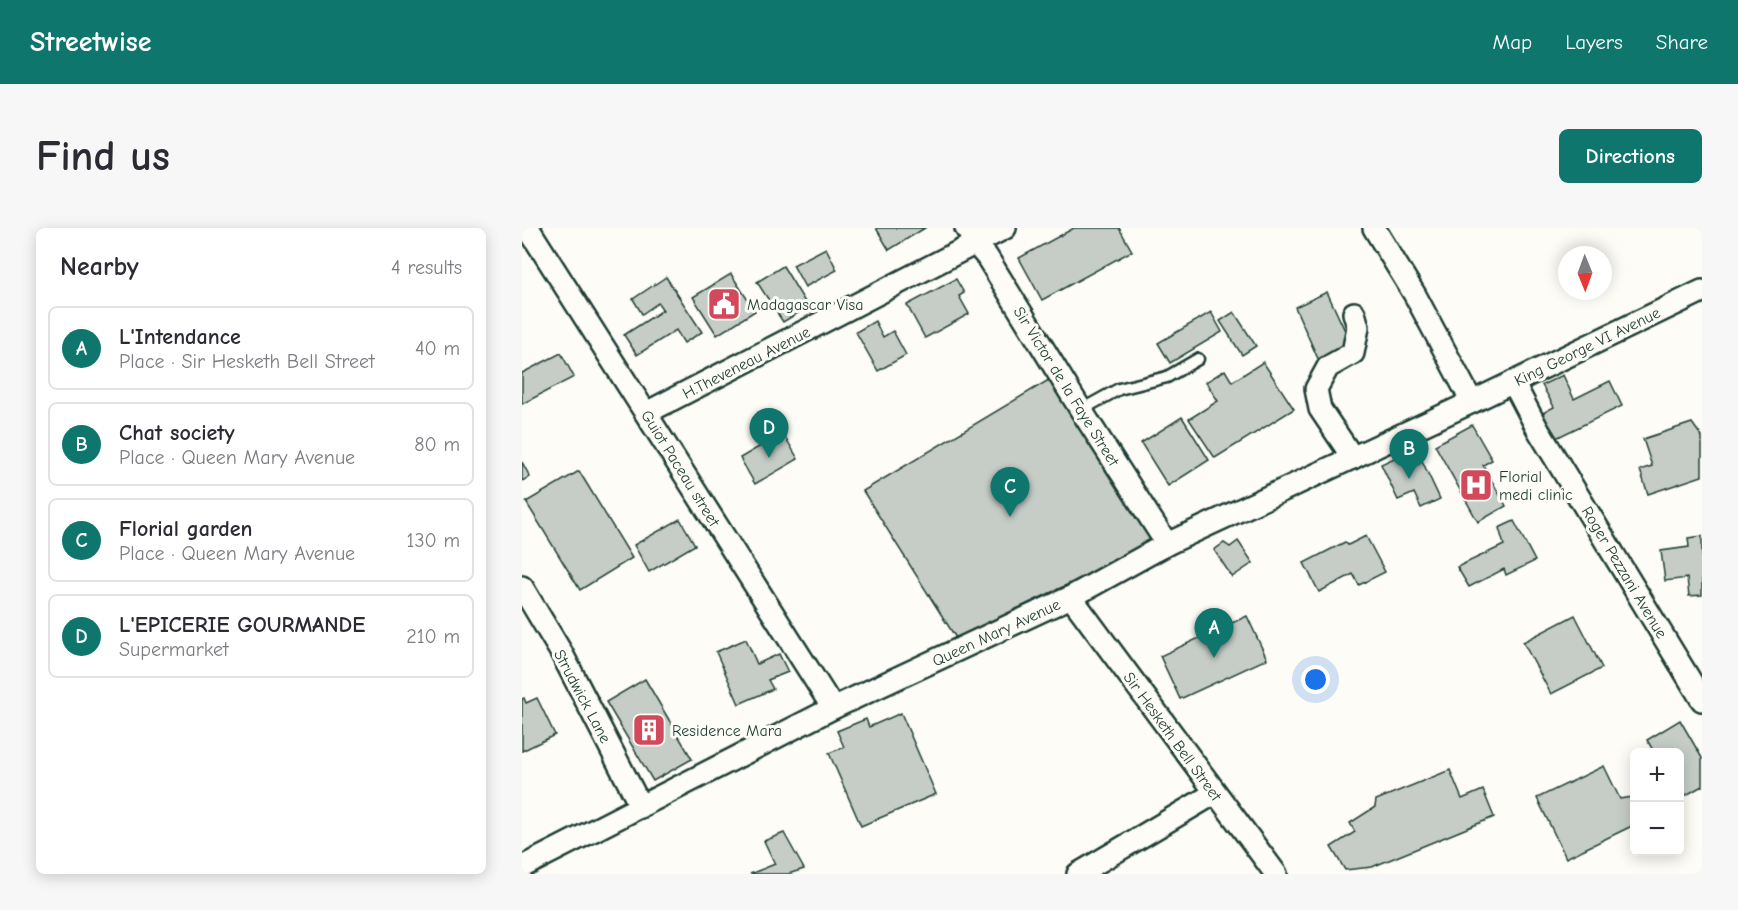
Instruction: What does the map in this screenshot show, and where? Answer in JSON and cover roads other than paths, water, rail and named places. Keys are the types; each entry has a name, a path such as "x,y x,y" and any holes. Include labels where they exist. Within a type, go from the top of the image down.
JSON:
{"street":[{"name":"Guiot Paceau street","path":"528,228 833,708"},
{"name":"H.Theveneau Avenue","path":"646,413 971,236 1005,228"},
{"path":"1374,228 1415,295 1472,402"},
{"name":"Sir Victor de la Faye Street","path":"971,236 987,256 1081,410 1167,544"},
{"name":"King George VI Avenue","path":"1472,402 1702,291"},
{"path":"1353,458 1320,408 1316,389 1328,367 1353,353 1358,327 1354,313"},
{"name":"Roger Pezzani Avenue","path":"1513,382 1538,428 1702,700"},
{"name":"Queen Mary Avenue","path":"522,867 833,708 1071,597 1167,544 1472,402"},
{"name":"Strudwick Lane","path":"522,587 561,652 640,807"},
{"name":"Sir Hesketh Bell Street","path":"1071,597 1276,874"},
{"path":"1077,874 1215,793"}],"lane":[{"path":"1081,410 1119,388 1167,377 1198,359"}],"place":[{"name":"Madagascar Visa","path":"724,304"},
{"name":"L'EPICERIE GOURMANDE","path":"769,458"},
{"name":"Chat society","path":"1409,479"},
{"name":"Florial medi clinic","path":"1476,485"},
{"name":"Florial garden","path":"1010,517"},
{"name":"L'Intendance","path":"1214,658"},
{"name":"Residence Mara","path":"649,730"}]}
